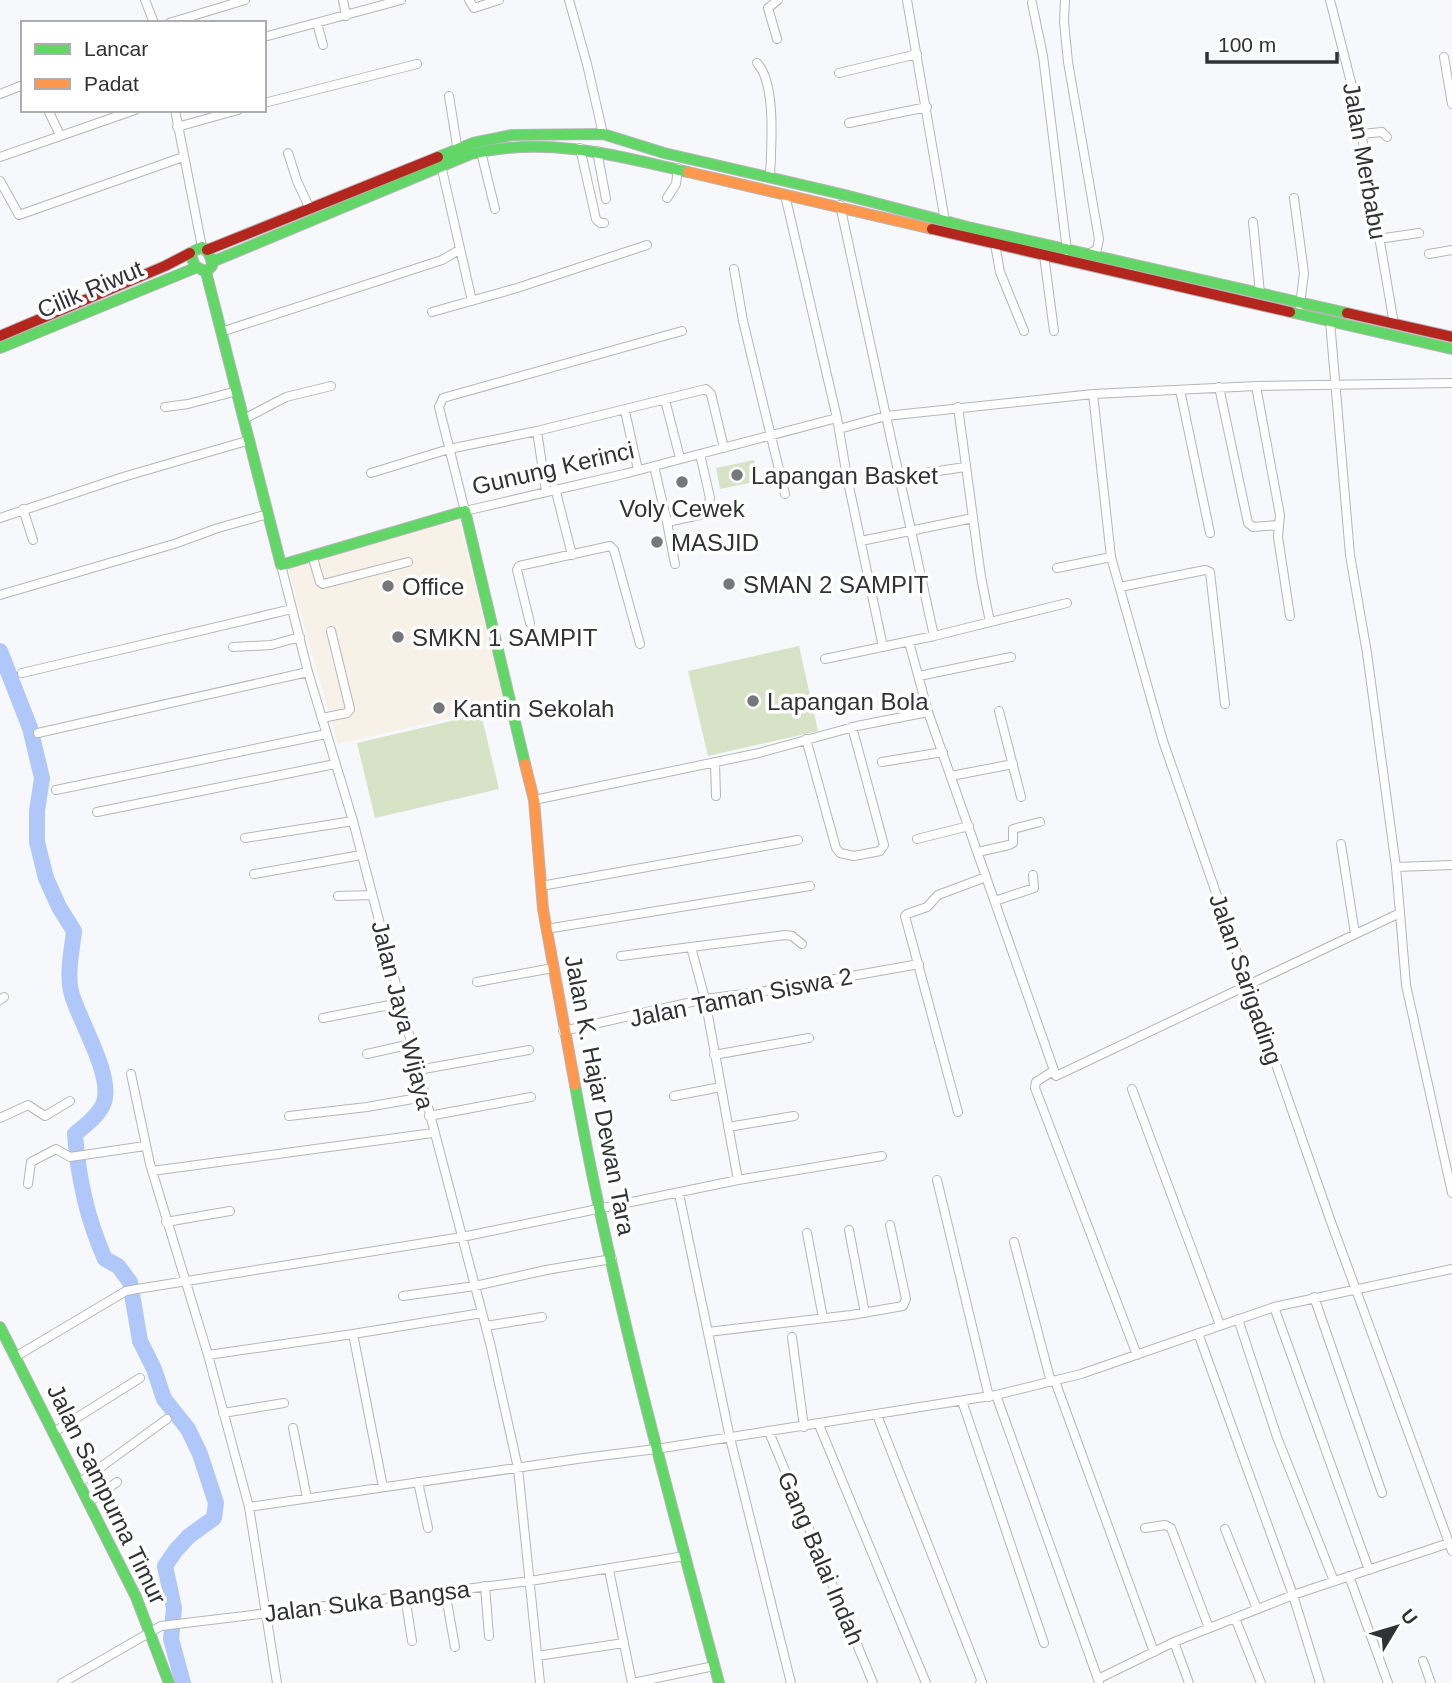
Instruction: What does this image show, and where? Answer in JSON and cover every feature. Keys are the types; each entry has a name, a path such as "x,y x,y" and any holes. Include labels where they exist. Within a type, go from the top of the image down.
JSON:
{"main road":[{"path":"206,272 220,262 441,165 458,153 512,135 603,134 664,153 945,221 995,244 1297,315 1444,339"},
{"path":"458,153 481,152 509,146 559,146 597,151 840,208 1088,255 1301,302 1444,339 1452,349"},
{"name":"Cilik Riwut","path":"0,348 26,332 190,253 458,153"},
{"path":"204,249 220,262"},
{"path":"190,253 195,268 206,272"},
{"name":"Cilik Riwut","path":"0,336 26,332 195,268"},
{"path":"206,272 281,565"},
{"name":"Gunung Kerinci","path":"281,565 465,510"},
{"name":"Jalan K. Hajar Dewan Tara","path":"465,510 534,800 546,929 589,1164 656,1449 719,1683"},
{"name":"Jalan Sampurna Timur","path":"0,1327 136,1597 155,1629 169,1683"}],"street":[{"path":"145,0 153,21"},
{"path":"176,21 246,0"},
{"path":"344,0 346,16"},
{"path":"266,36 401,0"},
{"path":"469,0 474,8 499,0"},
{"path":"569,0 603,134"},
{"path":"777,39 768,8 778,0"},
{"path":"907,0 945,221"},
{"path":"1065,0 1068,62 1098,239 1097,248 1088,255"},
{"name":"Jalan Merbabu","path":"1330,0 1350,73 1394,324"},
{"path":"1032,3 1044,57 1067,251"},
{"path":"317,23 323,45"},
{"path":"839,73 917,54"},
{"path":"1444,57 1452,104"},
{"path":"757,63 764,75 770,105 770,177"},
{"path":"266,102 417,64"},
{"path":"0,94 21,86"},
{"path":"449,96 458,153"},
{"path":"849,123 927,107"},
{"path":"49,112 60,135"},
{"path":"0,157 129,112"},
{"path":"175,112 204,249"},
{"path":"177,127 231,112"},
{"path":"1362,134 1382,132 1387,137"},
{"path":"580,148 596,219 604,223"},
{"path":"597,151 606,200"},
{"path":"481,152 495,209"},
{"path":"288,153 310,209"},
{"path":"0,181 19,215 183,157"},
{"path":"441,165 472,301"},
{"path":"667,198 676,184 678,168"},
{"path":"841,194 840,208 934,636"},
{"path":"785,195 837,418 883,647"},
{"path":"1294,198 1304,273 1297,315"},
{"path":"1253,222 1260,293"},
{"path":"1378,239 1419,233"},
{"path":"995,244 1000,272 1024,331"},
{"path":"432,312 647,245"},
{"path":"221,332 442,260 459,250"},
{"path":"1429,254 1452,250"},
{"path":"1044,255 1054,331"},
{"path":"734,269 743,321 785,494"},
{"path":"1330,321 1350,555 1367,653 1396,867 1405,975 1452,1193"},
{"path":"465,510 439,407 443,398 682,331"},
{"path":"839,429 886,416 1093,394 1219,387 1451,383 1452,394"},
{"path":"244,419 286,397 331,386"},
{"path":"1256,386 1280,515 1278,537 1290,616"},
{"path":"1219,387 1248,523 1253,527 1278,525"},
{"path":"371,473 449,449 537,432 708,389 724,448"},
{"path":"1180,390 1210,533"},
{"path":"165,407 237,391"},
{"name":"Jalan Sarigading","path":"1093,394 1111,557 1163,741 1355,1289 1450,1541"},
{"path":"665,400 680,458"},
{"path":"958,407 981,577 990,622"},
{"path":"625,411 638,470"},
{"name":"Gunung Kerinci","path":"465,510 638,470 837,418"},
{"path":"537,432 551,490 572,555"},
{"path":"0,518 250,440"},
{"path":"667,522 700,515 707,508 710,498 700,454"},
{"path":"654,466 675,564"},
{"path":"898,477 965,467"},
{"path":"23,509 33,540"},
{"path":"0,595 268,514"},
{"path":"861,541 973,518"},
{"path":"530,624 517,570 527,563 607,546 613,548 640,644"},
{"path":"312,555 323,584 408,562"},
{"path":"1057,568 1111,557"},
{"name":"Jalan Jaya Wijaya","path":"281,565 307,672 353,821 482,1313 517,1468 540,1683"},
{"path":"1120,587 1205,570 1210,572 1225,704"},
{"path":"825,659 909,642 1067,603"},
{"path":"22,673 292,609"},
{"path":"322,718 346,713 350,709 331,631"},
{"path":"233,647 271,645 300,637"},
{"path":"909,642 928,712 1054,1071 1058,1075 1400,913"},
{"path":"919,676 1011,657"},
{"path":"38,733 307,672"},
{"path":"999,711 1021,797"},
{"path":"534,800 760,753 852,727 928,712"},
{"path":"806,739 836,848 840,853 854,856 880,851 884,845 852,727"},
{"path":"56,790 326,734"},
{"path":"882,762 943,751"},
{"path":"715,762 716,796"},
{"path":"97,812 335,764"},
{"path":"951,776 1013,764"},
{"path":"245,838 353,821"},
{"path":"978,852 1009,845 1013,843 1013,828 1040,822"},
{"path":"917,839 969,826"},
{"path":"541,886 798,840"},
{"path":"1341,844 1355,934"},
{"path":"254,874 361,855"},
{"path":"1396,867 1452,865"},
{"path":"995,901 1034,888 1032,875"},
{"path":"958,1112 906,921 907,914 928,907 938,895 986,877"},
{"path":"546,929 810,886"},
{"path":"338,896 372,895"},
{"path":"621,956 785,935 802,944"},
{"path":"691,947 705,999 738,1180"},
{"name":"Jalan Taman Siswa 2","path":"563,1031 705,999 919,964"},
{"path":"477,982 553,968"},
{"path":"323,1018 400,1003"},
{"path":"714,1055 809,1038"},
{"path":"368,1054 411,1044"},
{"path":"418,1070 529,1050"},
{"path":"1054,1071 1036,1082 1035,1088 1137,1355"},
{"path":"131,1074 145,1146 208,1355 249,1507 276,1683"},
{"path":"674,1096 721,1087"},
{"path":"1132,1089 1220,1325"},
{"path":"289,1116 424,1097"},
{"path":"429,1116 531,1097"},
{"path":"0,1118 27,1105 45,1116 70,1101"},
{"path":"728,1127 794,1115"},
{"path":"152,1171 433,1133"},
{"path":"28,1184 30,1165 38,1158 58,1149 67,1157 77,1157 145,1146"},
{"path":"15,1357 126,1291 462,1237 738,1180 882,1156"},
{"path":"937,1180 993,1396 1099,1681 1174,1642 1293,1595 1450,1541"},
{"path":"679,1194 730,1438 791,1683"},
{"path":"166,1222 230,1211"},
{"path":"708,1332 899,1308 905,1304 890,1225"},
{"path":"849,1230 864,1313"},
{"path":"807,1233 824,1318"},
{"path":"1014,1242 1053,1382 1154,1652"},
{"path":"403,1296 475,1286 612,1259"},
{"path":"249,1507 819,1425 993,1396 1053,1382 1274,1307 1452,1269"},
{"path":"1314,1297 1382,1493"},
{"path":"1274,1307 1369,1570"},
{"path":"208,1355 482,1313"},
{"path":"485,1326 542,1317"},
{"path":"1238,1319 1277,1437 1335,1581"},
{"path":"1198,1333 1293,1595 1320,1683"},
{"path":"353,1334 383,1487"},
{"path":"792,1337 804,1427"},
{"path":"54,1432 139,1378"},
{"path":"962,1401 1044,1643"},
{"path":"223,1413 284,1403"},
{"path":"877,1415 982,1683"},
{"path":"79,1483 167,1419"},
{"path":"819,1425 926,1683"},
{"path":"293,1428 307,1498"},
{"name":"Gang Balai Indah","path":"769,1432 873,1683"},
{"path":"89,1502 117,1482"},
{"path":"418,1482 428,1528"},
{"path":"1146,1528 1159,1524 1171,1528 1209,1629"},
{"path":"1225,1529 1257,1609"},
{"name":"Jalan Suka Bangsa","path":"62,1683 74,1680 155,1629 610,1570 685,1556"},
{"path":"610,1570 632,1683 671,1679 714,1666"},
{"path":"1349,1577 1388,1683"},
{"path":"485,1586 489,1636"},
{"path":"445,1591 455,1647"},
{"path":"405,1596 412,1641"},
{"path":"1235,1618 1261,1683"},
{"path":"1174,1642 1189,1683"},
{"path":"537,1656 624,1643"},
{"path":"1423,1661 1432,1683"}],"shaded area":[{"name":"SMKN 1 SAMPIT","path":"459,520 505,705 338,744 288,568"}],"green space":[{"name":"Lapangan Basket","path":"754,460 759,481 720,489 716,468"},
{"name":"Lapangan Bola","path":"799,646 818,731 708,756 688,671"},
{"path":"481,714 499,789 375,818 357,743"}],"waterway":[{"path":"0,651 30,728 42,778 37,811 37,842 46,878 74,931 69,971 70,988 100,1064 106,1091 102,1107 75,1134 84,1198 105,1259 118,1266 130,1282 140,1341 154,1369 164,1399 188,1429 200,1454 216,1503 214,1518 189,1536 165,1566 174,1608 171,1639 183,1683"}],"traffic: fast":[{"path":"438,157 473,143 512,135 603,134 664,153 968,227 1347,313"},
{"path":"212,262 471,154 499,149 553,147 607,154 688,172"},
{"path":"202,247 208,253 212,266 206,272 195,266 190,253 202,247"},
{"path":"0,348 195,268"},
{"path":"206,272 281,565 465,511 525,764"},
{"path":"1290,312 1452,349"},
{"path":"575,1085 622,1311 719,1683"},
{"path":"0,1327 136,1597 169,1683"}],"traffic: slow":[{"path":"688,172 932,229"},
{"path":"525,764 534,800 543,909 575,1085"}],"traffic: jam":[{"path":"207,250 438,157"},
{"path":"932,229 1290,312"},
{"path":"0,336 190,253"},
{"path":"1347,313 1452,337"}],"place":[{"name":"Lapangan Basket","path":"737,475"},
{"name":"Voly Cewek","path":"682,482"},
{"name":"MASJID","path":"657,542"},
{"name":"SMAN 2 SAMPIT","path":"729,584"},
{"name":"Office","path":"388,586"},
{"name":"SMKN 1 SAMPIT","path":"398,637"},
{"name":"Lapangan Bola","path":"753,701"},
{"name":"Kantin Sekolah","path":"439,708"}]}
